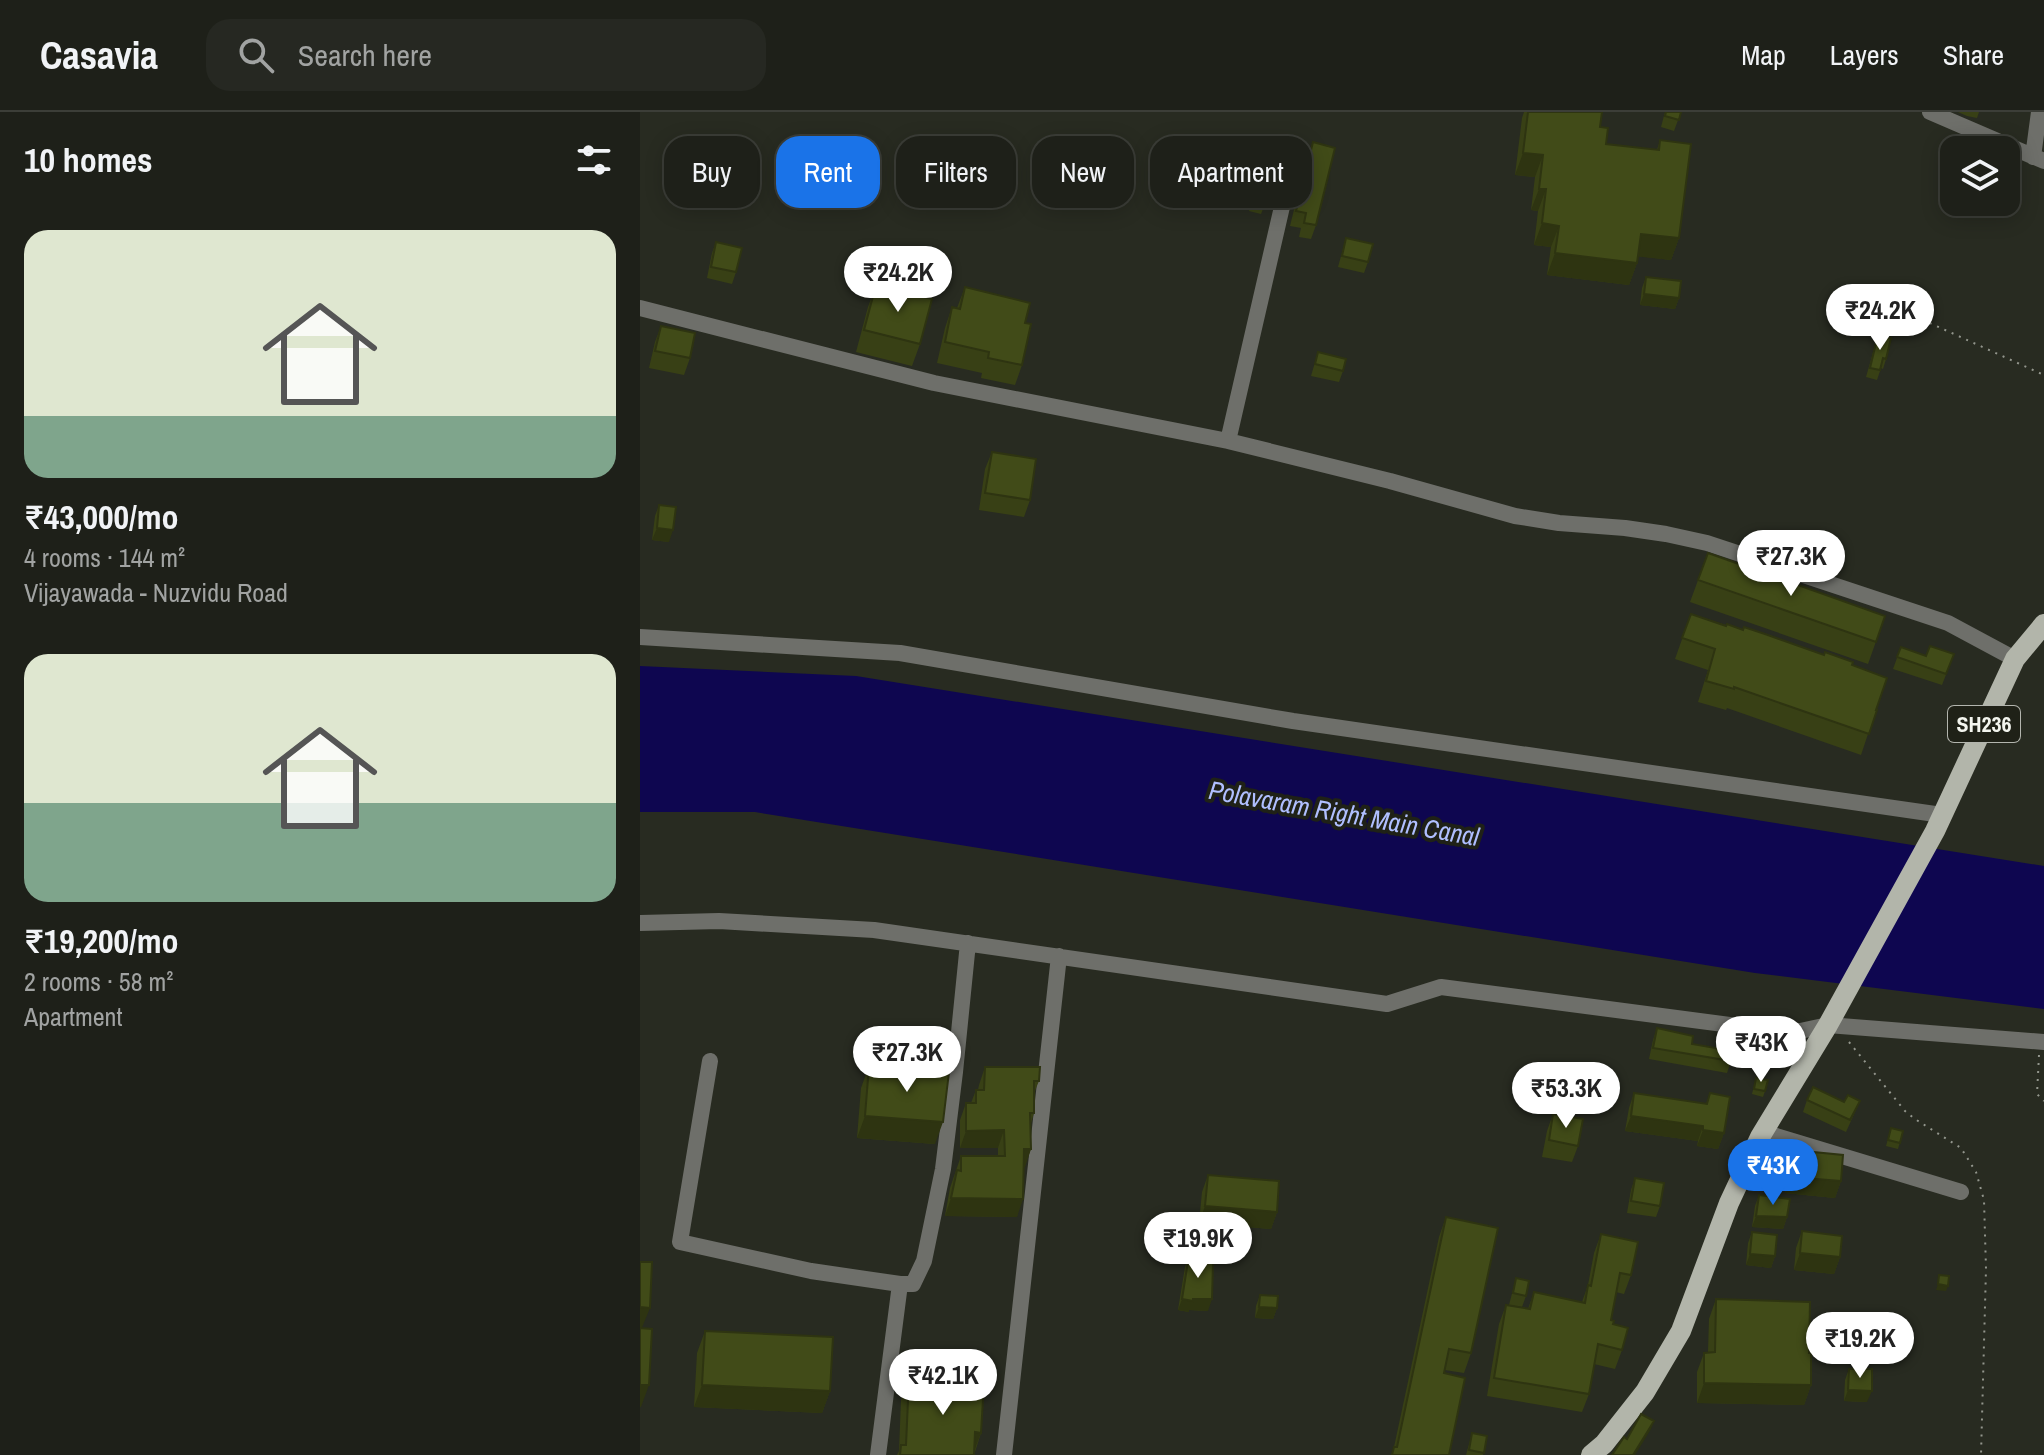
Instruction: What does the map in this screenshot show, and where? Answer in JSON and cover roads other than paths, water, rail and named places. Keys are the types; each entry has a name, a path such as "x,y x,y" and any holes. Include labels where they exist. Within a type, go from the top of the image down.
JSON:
{"main road":[{"name":"SH236","path":"1591,1455 1604,1444 1645,1392 1681,1331 1743,1169 1763,1132 1835,1026 1939,823 2015,659 2044,624"}],"street":[{"path":"1930,112 2038,159 2039,112"},
{"path":"1228,441 1282,208"},
{"path":"640,308 934,383 1228,441 1515,516 1625,528 1707,543 1948,623 2015,659"},
{"path":"640,637 900,653 1293,721 1939,823"},
{"path":"640,923 719,921 874,930 1387,1004 1441,987 1791,1033 1835,1026 2042,1042"},
{"path":"710,1061 680,1242 811,1271 913,1284 928,1246 943,1169 968,943"},
{"path":"1004,1455 1059,956"},
{"path":"1763,1132 1961,1192"},
{"path":"878,1455 900,1284"}],"water":[{"name":"Polavaram Right Main Canal","path":"640,666 856,676 2044,866 2044,1009 1755,973 755,812 640,812"}]}
